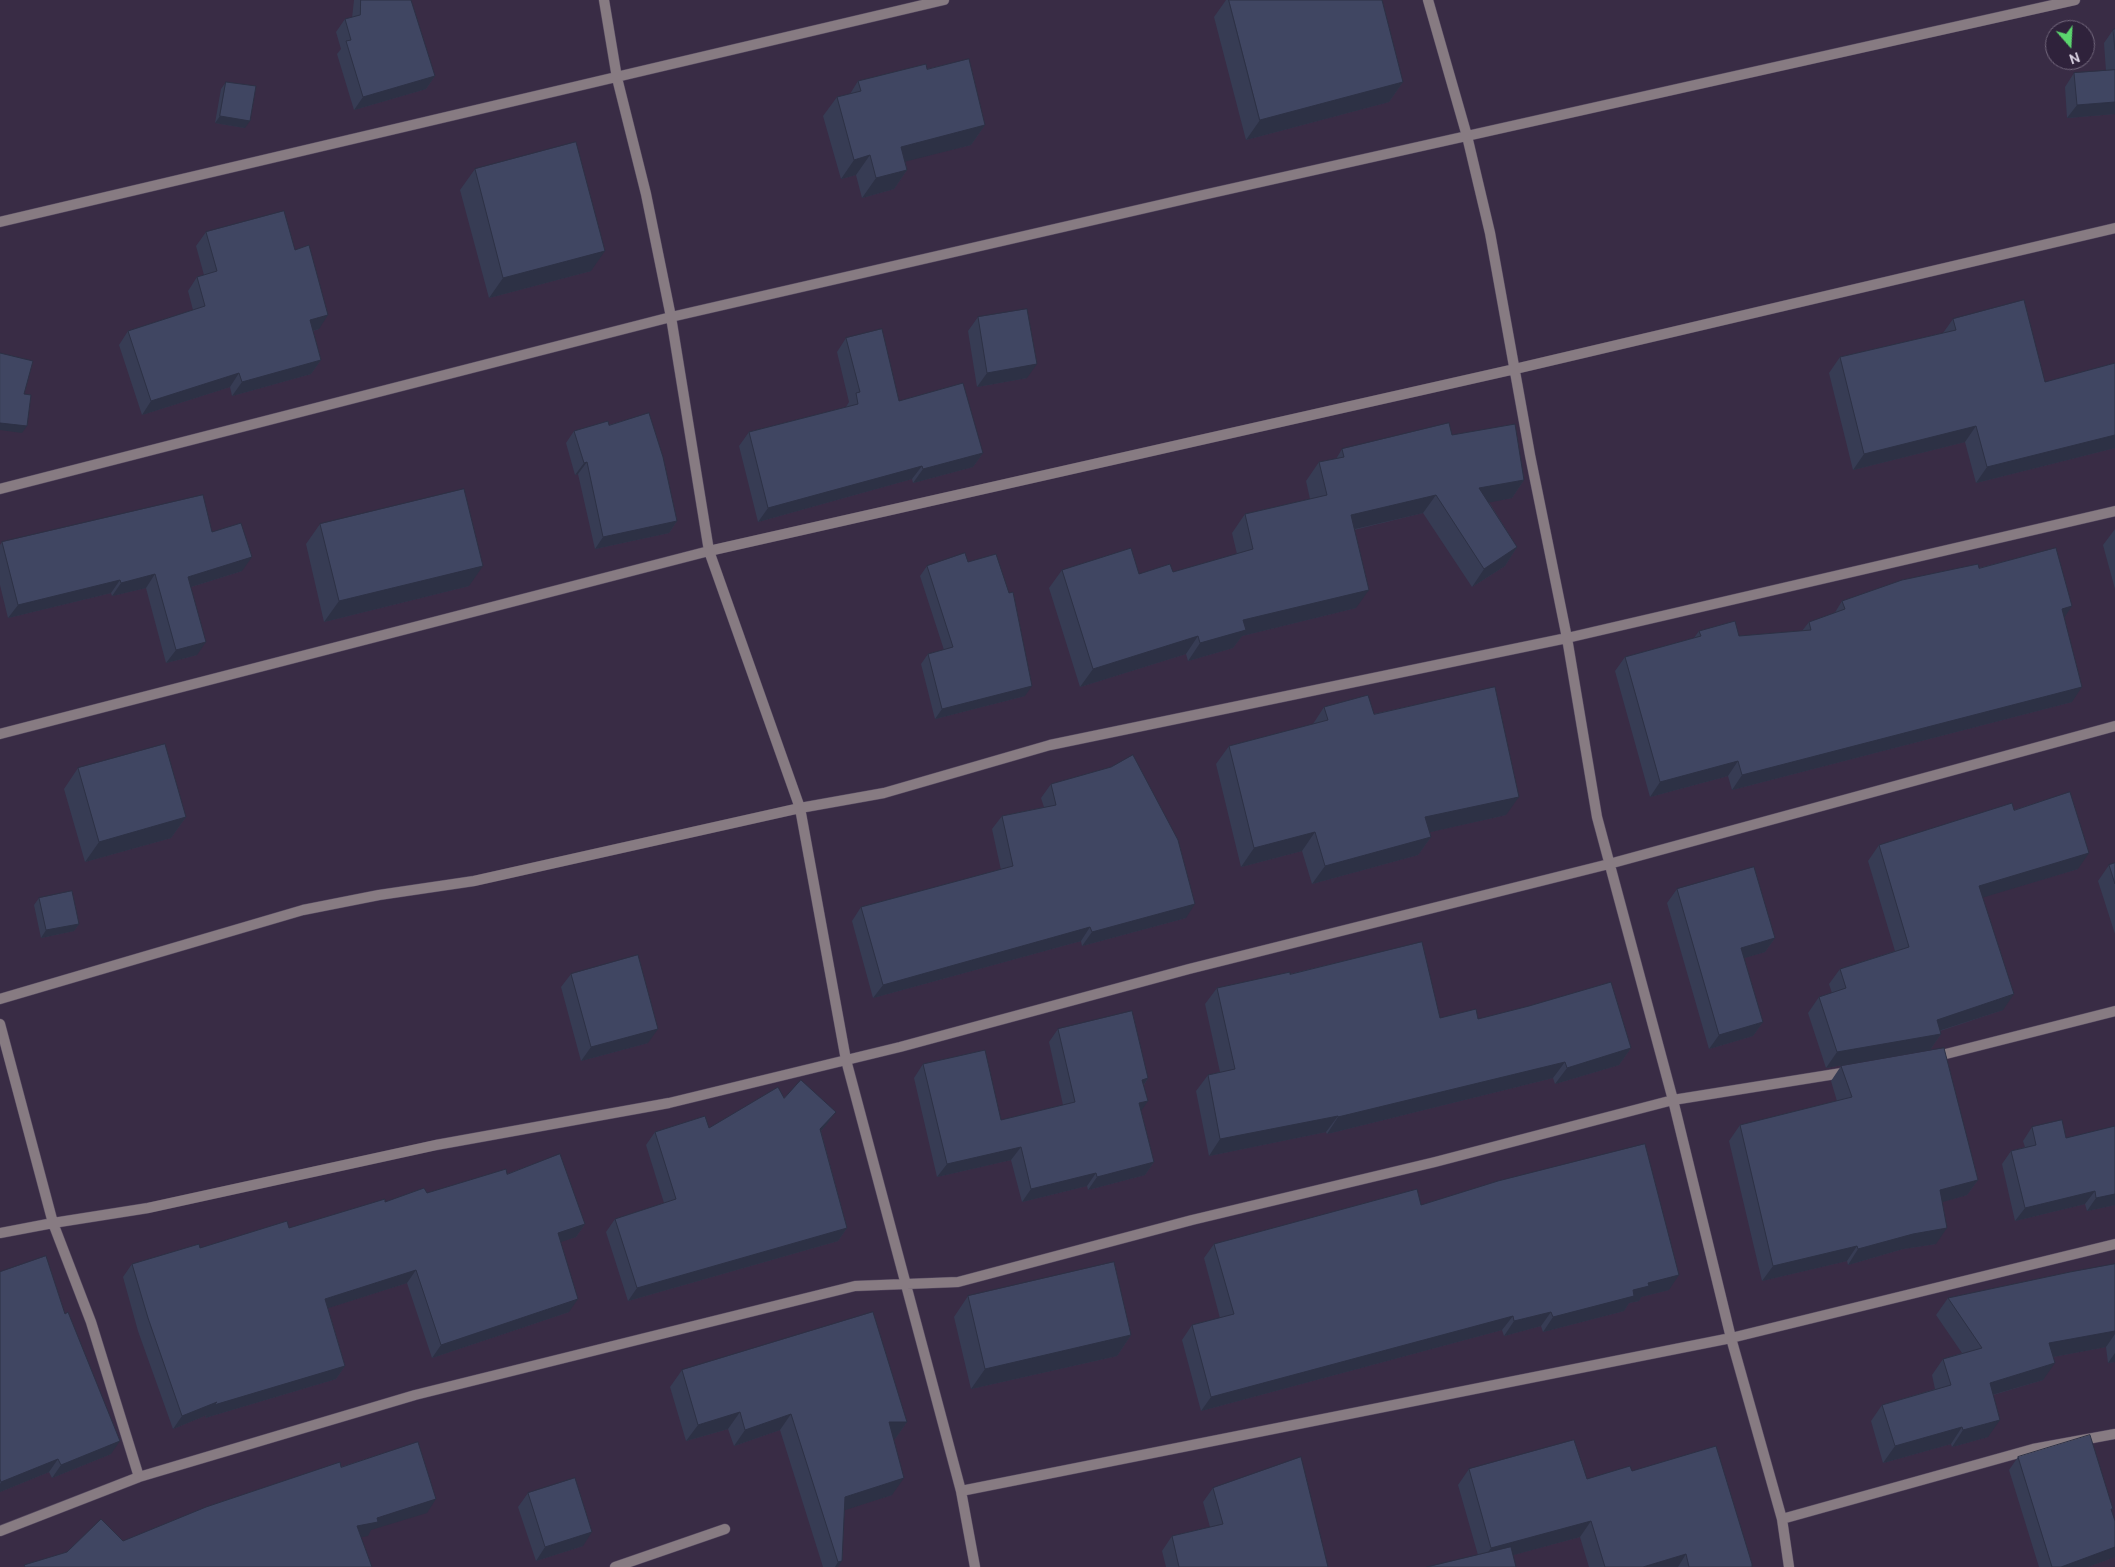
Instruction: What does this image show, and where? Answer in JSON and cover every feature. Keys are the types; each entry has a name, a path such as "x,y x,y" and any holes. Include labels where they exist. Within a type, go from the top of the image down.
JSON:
{"street":[{"path":"604,0 616,78 646,194 671,317 709,551 800,808 846,1060 961,1491 975,1567"},
{"path":"0,222 944,0"},
{"path":"1428,0 1467,136 1490,233 1567,638 1597,817 1673,1100 1732,1338 1782,1519 1789,1567"},
{"path":"0,489 671,317 2075,0"},
{"path":"0,734 709,551 1515,369 2115,228"},
{"path":"0,999 303,910 379,895 474,881 800,808 884,794 1050,745 1567,638 2115,511"},
{"path":"0,1233 148,1208 436,1145 669,1104 846,1060 1189,969 1609,864 2115,726"},
{"path":"1919,1060 2115,1011"},
{"path":"0,1024 53,1223 90,1322 139,1477"},
{"path":"0,1531 139,1477 415,1395 855,1286 958,1282 1183,1222 1436,1162 1673,1100 1860,1070"},
{"path":"961,1491 1732,1338 2115,1244"},
{"path":"1782,1519 2033,1449 2115,1434"},
{"path":"615,1567 725,1529"}],"building":[{"path":"361,0 411,0 435,76 363,97 346,41 351,40 345,19 360,15"},
{"path":"1229,0 1382,0 1403,82 1260,120"},
{"path":"2115,29 2115,50 2113,30"},
{"path":"969,59 985,125 901,147 907,170 876,178 870,155 854,160 837,97 861,91 858,81 926,64 927,69"},
{"path":"2115,70 2115,102 2077,105 2074,73"},
{"path":"226,82 256,86 250,121 220,116"},
{"path":"576,142 605,251 503,278 475,169"},
{"path":"284,211 295,250 309,245 328,315 310,320 321,360 242,382 239,373 151,401 128,331 205,306 197,277 217,271 206,232"},
{"path":"2024,300 2045,382 2115,363 2115,435 1987,467 1976,426 1864,454 1840,357 1956,330 1953,319"},
{"path":"1027,309 1037,364 987,373 978,317"},
{"path":"882,329 899,401 963,383 983,453 923,469 922,466 768,508 749,432 858,404 856,393 860,392 846,338"},
{"path":"0,353 33,361 24,394 31,395 27,426 0,423"},
{"path":"649,413 663,457 677,521 603,537 587,462 584,463 574,431 608,421 609,425"},
{"path":"1449,423 1452,435 1515,424 1524,480 1479,488 1517,547 1484,569 1436,495 1351,515 1369,590 1243,620 1246,630 1200,643 1198,636 1093,669 1062,570 1131,548 1139,574 1170,564 1173,572 1253,549 1245,514 1327,495 1319,462 1344,457 1342,449"},
{"path":"464,489 483,566 339,601 320,524"},
{"path":"203,495 212,532 241,523 252,557 188,577 206,642 176,650 155,574 121,583 120,580 18,605 2,542"},
{"path":"2056,548 2072,606 2062,609 2082,687 1742,775 1738,761 1660,782 1625,657 1701,636 1699,631 1735,621 1739,636 1811,630 1809,622 1845,609 1842,601 1902,580 1978,564 1979,568"},
{"path":"965,553 968,562 996,554 1009,593 1013,592 1032,686 942,709 928,654 953,647 927,566"},
{"path":"1495,687 1519,797 1425,817 1431,837 1325,866 1315,832 1254,848 1229,746 1328,720 1324,707 1368,695 1374,714"},
{"path":"165,744 186,817 99,842 78,768"},
{"path":"1133,755 1178,840 1195,904 1092,932 1090,927 883,985 861,907 1013,866 1002,816 1056,805 1051,784 1111,767"},
{"path":"2070,792 2089,853 1979,886 2014,994 1937,1020 1941,1034 1837,1052 1819,997 1846,988 1840,969 1909,947 1879,845 2012,803 2014,810"},
{"path":"2115,863 2115,884 2109,865"},
{"path":"1754,867 1775,938 1741,948 1763,1022 1719,1035 1677,889"},
{"path":"72,891 79,924 46,930 39,898"},
{"path":"1422,942 1440,1018 1476,1009 1478,1019 1611,982 1631,1048 1567,1068 1565,1062 1338,1117 1220,1139 1208,1075 1235,1069 1217,988 1290,972 1290,974"},
{"path":"638,955 658,1029 591,1047 571,974"},
{"path":"1132,1011 1148,1078 1142,1080 1148,1101 1139,1103 1154,1162 1097,1177 1096,1173 1031,1189 1021,1147 947,1164 923,1064 985,1050 1001,1120 1075,1102 1058,1029"},
{"path":"1944,1048 1978,1180 1940,1190 1947,1228 1913,1234 1858,1249 1857,1246 1773,1266 1740,1125 1852,1097 1841,1066"},
{"path":"801,1080 836,1112 820,1129 847,1228 637,1288 615,1219 676,1199 655,1132 705,1116 709,1128 778,1087 784,1098"},
{"path":"2062,1120 2066,1138 2115,1126 2115,1194 2096,1198 2095,1191 2025,1208 2011,1151 2036,1145 2032,1127"},
{"path":"1645,1144 1679,1275 1648,1283 1649,1286 1633,1290 1634,1296 1553,1317 1551,1312 1514,1321 1513,1316 1211,1397 1192,1325 1234,1314 1214,1244 1417,1189 1421,1205 1498,1181"},
{"path":"560,1154 585,1224 558,1233 578,1299 441,1345 416,1270 325,1299 345,1366 214,1405 217,1402 182,1416 148,1318 132,1264 199,1244 200,1248 287,1221 289,1228 385,1199 385,1202 424,1188 427,1193 506,1169 507,1174"},
{"path":"46,1256 65,1314 68,1312 120,1441 61,1465 58,1459 1,1482 0,1272"},
{"path":"1114,1262 1131,1335 985,1369 968,1296"},
{"path":"2115,1264 2115,1331 2049,1343 2055,1363 1990,1383 2000,1420 1963,1430 1962,1427 1895,1446 1882,1405 1951,1385 1943,1359 1982,1348 1948,1298"},
{"path":"873,1312 907,1422 889,1422 904,1478 845,1497 842,1561 838,1562 791,1414 745,1430 740,1412 698,1425 682,1370"},
{"path":"2090,1435 2113,1509 2111,1509 2115,1521 2115,1547 2061,1567 2052,1567 2018,1457"},
{"path":"1574,1440 1587,1479 1630,1466 1632,1471 1716,1446 1752,1567 1689,1567 1686,1554 1643,1567 1605,1567 1591,1521 1491,1548 1469,1469"},
{"path":"418,1442 436,1499 377,1518 378,1522 357,1526 372,1567 25,1567 24,1565 67,1552 101,1519 123,1541 206,1507 340,1462 341,1467"},
{"path":"1301,1457 1328,1567 1179,1567 1172,1536 1223,1524 1213,1488"},
{"path":"575,1478 592,1532 545,1547 528,1493"},
{"path":"1511,1547 1516,1567 1427,1567"}]}
